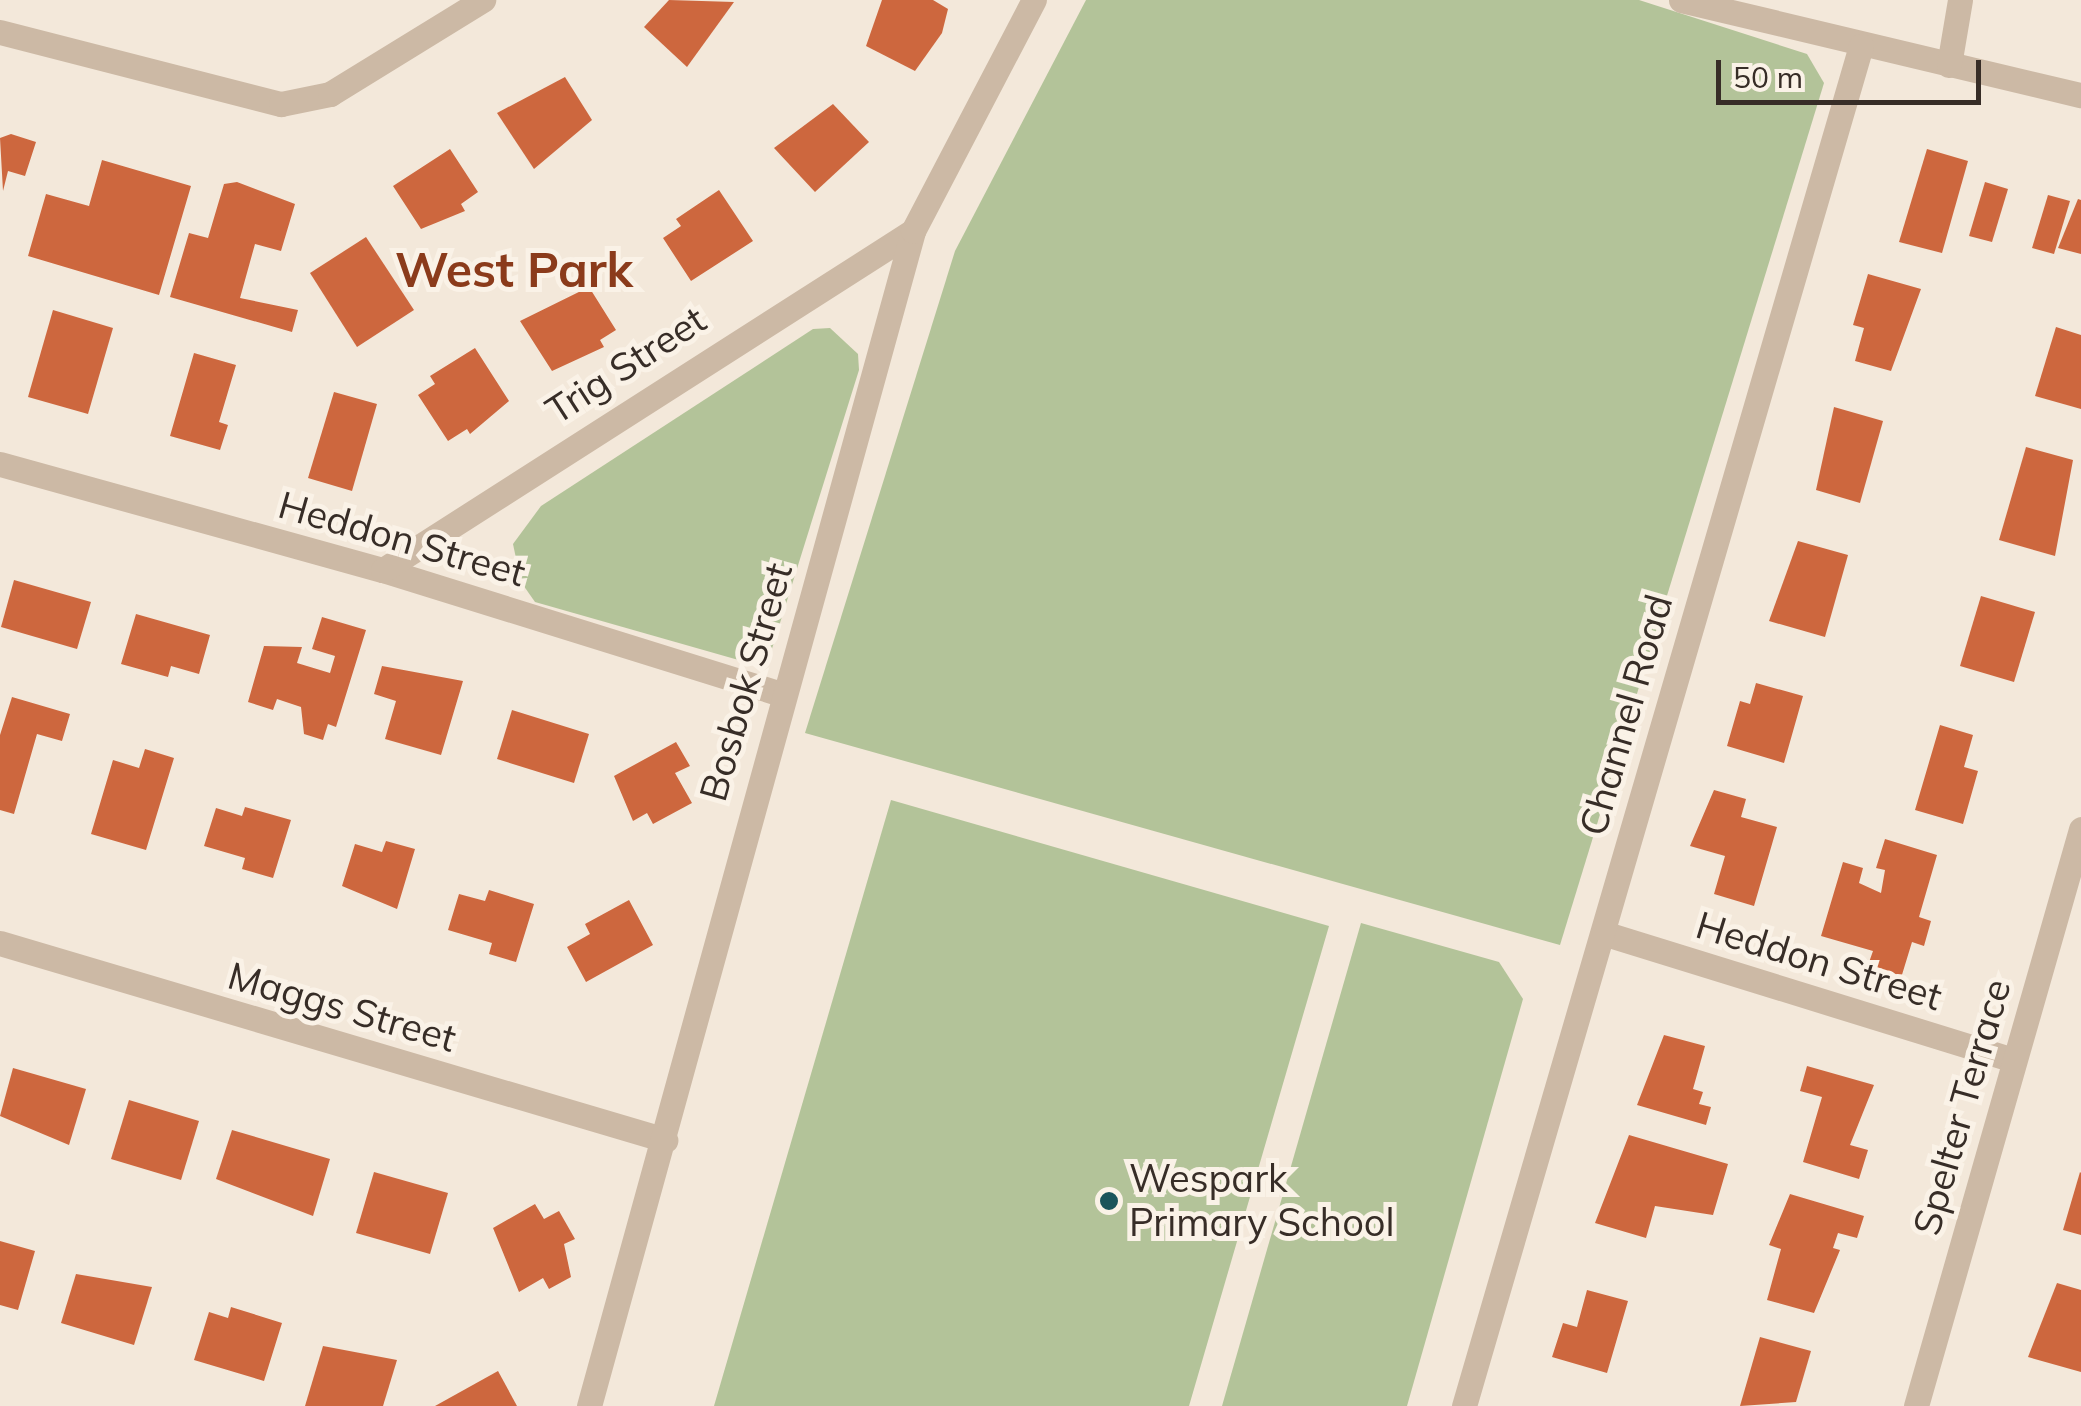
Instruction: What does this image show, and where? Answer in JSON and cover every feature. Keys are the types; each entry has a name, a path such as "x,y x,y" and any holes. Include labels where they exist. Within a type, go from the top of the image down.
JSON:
{"street":[{"path":"0,32 281,104 330,94 483,0"},
{"name":"Bosbok Street","path":"589,1406 665,1140 780,694 914,231 1034,0"},
{"path":"1681,0 1861,46 2081,95"},
{"path":"1949,65 1960,0"},
{"name":"Channel Road","path":"1464,1406 1861,46"},
{"name":"Trig Street","path":"383,570 914,231"},
{"name":"Heddon Street","path":"0,464 383,570 780,694"},
{"name":"Spelter Terrace","path":"1916,1406 2081,829"},
{"name":"Heddon Street","path":"1602,933 2014,1060"},
{"name":"Maggs Street","path":"0,943 665,1140"}],"green space":[{"path":"1086,0 1639,0 1807,54 1824,83 1560,945 805,733 955,251"},
{"path":"830,328 858,354 859,370 770,655 742,661 535,602 521,582 513,544 541,506 813,329"},
{"name":"Wespark Primary School","path":"891,800 1329,926 1189,1406 714,1406"},
{"path":"1361,923 1499,962 1523,999 1407,1406 1222,1406"}],"building":[{"path":"669,0 734,2 687,67 644,27"},
{"path":"882,0 933,0 948,9 942,33 915,71 866,46"},
{"path":"565,77 592,120 534,169 497,113"},
{"path":"833,104 869,142 815,192 774,148"},
{"path":"11,134 36,142 25,176 8,171 3,191 0,138"},
{"path":"450,149 478,192 461,204 465,211 421,229 393,186"},
{"path":"1927,149 1968,161 1942,253 1899,242"},
{"path":"102,160 191,186 159,295 28,256 46,194 89,206"},
{"path":"237,182 295,204 281,251 255,244 240,298 298,310 292,332 170,297 189,233 208,238 224,184"},
{"path":"1985,182 2008,189 1992,242 1969,236"},
{"path":"719,190 753,241 691,281 663,238 681,226 676,219"},
{"path":"2048,195 2070,201 2054,254 2032,248"},
{"path":"2078,199 2081,200 2081,254 2058,248"},
{"path":"366,237 414,310 357,347 310,273"},
{"path":"1868,274 1921,289 1891,371 1855,361 1864,328 1853,325"},
{"path":"589,287 616,330 600,340 604,347 552,371 520,321"},
{"path":"53,310 113,328 88,414 28,397"},
{"path":"2056,327 2081,335 2081,409 2035,396"},
{"path":"475,348 509,401 470,434 467,429 448,441 418,395 435,384 430,376"},
{"path":"194,353 236,365 219,422 228,425 220,450 170,436"},
{"path":"334,392 377,404 352,491 308,478"},
{"path":"1834,407 1883,421 1860,503 1816,490"},
{"path":"2026,447 2073,460 2055,556 1999,540"},
{"path":"1798,541 1848,555 1825,637 1769,621"},
{"path":"14,580 91,602 77,649 1,627"},
{"path":"1981,596 2035,612 2014,682 1960,666"},
{"path":"136,614 210,635 199,674 171,666 168,677 121,664"},
{"path":"322,617 366,630 336,727 328,724 323,740 304,734 301,707 277,699 273,710 248,702 264,646 302,647 297,663 330,673 335,656 312,649"},
{"path":"382,666 463,681 441,755 385,739 396,701 374,694"},
{"path":"1756,683 1803,696 1784,763 1727,746 1740,701 1750,704"},
{"path":"12,697 70,714 62,741 37,734 14,814 0,810 0,735"},
{"path":"512,710 589,734 574,783 497,759"},
{"path":"1940,725 1973,735 1964,767 1978,771 1963,824 1915,810"},
{"path":"676,742 690,766 675,773 692,803 653,824 647,813 633,821 614,776"},
{"path":"145,749 174,758 146,850 91,834 113,760 139,768"},
{"path":"1714,790 1746,799 1741,817 1777,827 1754,906 1714,894 1725,856 1690,846"},
{"path":"245,807 291,820 273,878 242,869 245,858 204,846 216,808 242,816"},
{"path":"1885,839 1937,855 1919,917 1931,921 1924,946 1912,942 1901,978 1867,968 1873,951 1821,936 1843,862 1863,868 1859,883 1881,893 1885,870 1876,868"},
{"path":"386,841 415,849 397,909 342,886 355,844 382,852"},
{"path":"489,890 534,904 516,962 489,954 492,943 448,930 459,894 485,901"},
{"path":"629,900 653,945 586,982 567,947 590,934 585,924"},
{"path":"1664,1035 1705,1046 1693,1089 1703,1092 1699,1104 1711,1107 1706,1125 1637,1105"},
{"path":"1807,1066 1874,1085 1850,1145 1868,1150 1859,1179 1803,1162 1822,1097 1800,1091"},
{"path":"13,1068 86,1089 69,1145 0,1116"},
{"path":"129,1100 199,1121 181,1180 111,1159"},
{"path":"232,1130 330,1159 313,1216 216,1179"},
{"path":"1629,1135 1728,1164 1713,1215 1655,1206 1646,1238 1595,1223"},
{"path":"374,1172 448,1193 430,1254 356,1233"},
{"path":"2081,1173 2081,1235 2063,1230"},
{"path":"1790,1194 1864,1216 1857,1238 1838,1233 1833,1248 1840,1250 1814,1313 1767,1300 1781,1249 1769,1245"},
{"path":"535,1204 544,1219 559,1211 575,1239 564,1244 571,1277 549,1289 543,1278 519,1292 493,1228"},
{"path":"0,1241 35,1251 18,1310 0,1305"},
{"path":"76,1274 152,1287 134,1345 61,1323"},
{"path":"2057,1283 2081,1290 2081,1372 2028,1357"},
{"path":"1587,1290 1628,1301 1607,1373 1552,1357 1563,1323 1577,1327"},
{"path":"231,1307 282,1323 264,1381 194,1360 209,1312 228,1318"},
{"path":"1760,1337 1811,1351 1796,1402 1740,1406"},
{"path":"323,1346 397,1360 383,1406 305,1406"},
{"path":"498,1371 517,1406 435,1406"}],"place":[{"name":"Wespark Primary School","path":"1109,1201"}],"district":[{"name":"West Park","path":"514,270"}]}
